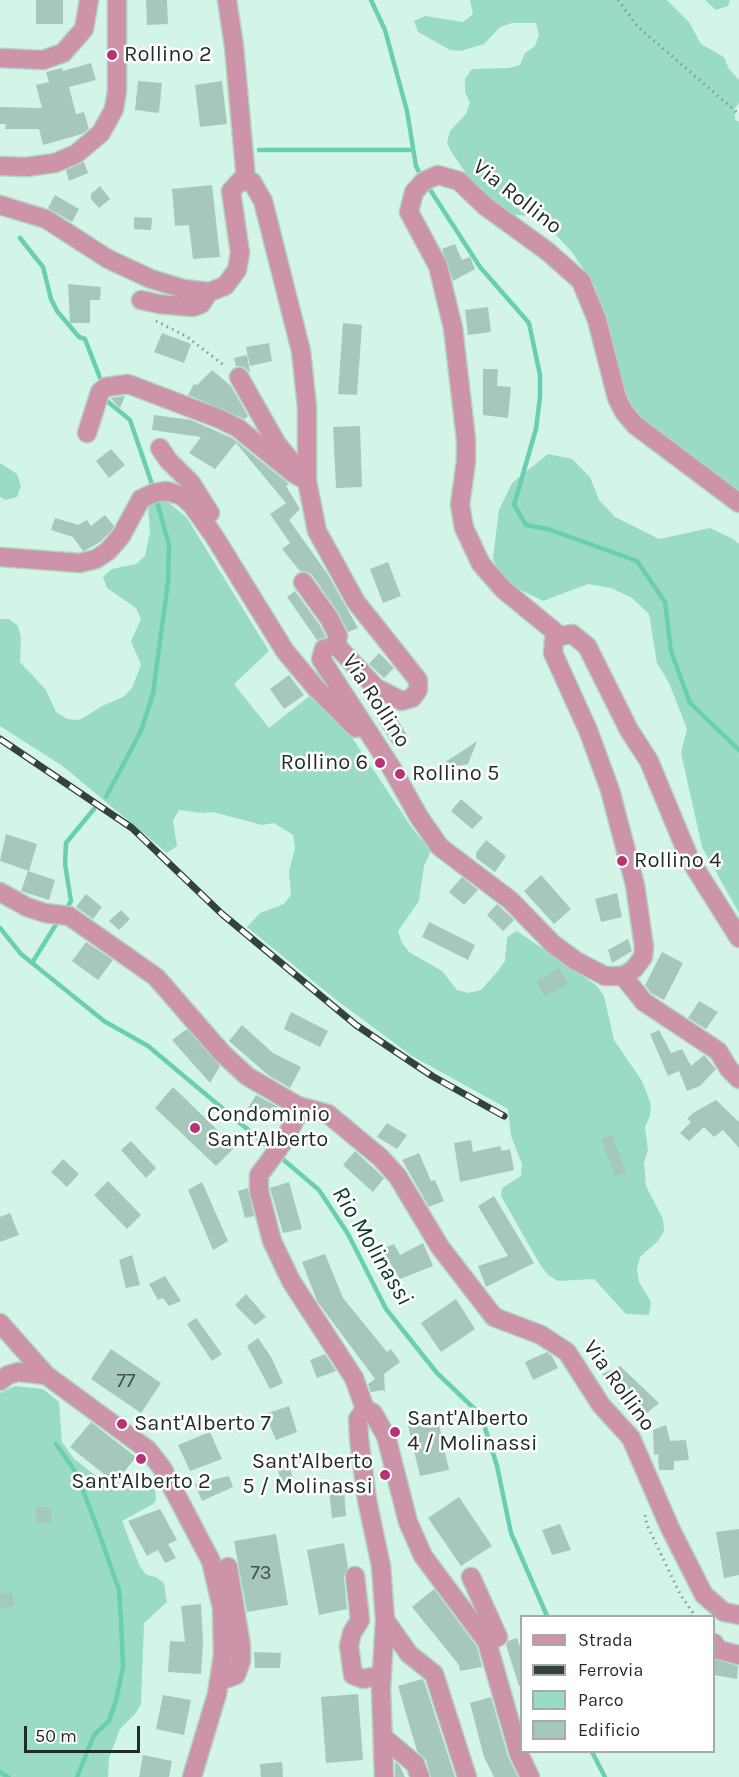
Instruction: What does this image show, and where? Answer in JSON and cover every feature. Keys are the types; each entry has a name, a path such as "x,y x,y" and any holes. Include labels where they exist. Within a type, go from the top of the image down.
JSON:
{"street":[{"path":"0,58 43,60 63,53 84,28 89,0"},
{"path":"0,166 27,167 55,163 75,154 101,133 114,109 117,91 117,0"},
{"path":"0,205 46,219 108,259 151,279 184,289 209,292 225,286 234,278 240,262 231,191 236,184 246,180 234,46 226,0"},
{"name":"Via Rollino","path":"739,503 635,424 624,412 617,398 597,320 580,280 547,251 485,206 459,181 438,175 424,181 411,198 409,212 438,266 453,328 466,439 466,461 460,505 464,528 481,564 504,590 560,636 572,634 587,646 629,730 649,761 690,860 739,938"},
{"name":"Via Rollino","path":"246,180 256,188 263,201 301,351 307,408 307,481 317,531 356,602 418,680 416,694 402,701 376,688 336,645 324,649 321,659 323,668 373,739 419,817 440,847 510,900 553,944 576,961 606,976 623,976"},
{"path":"141,300 193,307 201,304 209,292"},
{"path":"239,377 277,444 307,481"},
{"path":"87,434 100,392 106,387 128,384 238,428 307,481"},
{"path":"160,448 168,460 191,483 208,508 215,522 213,536"},
{"path":"0,557 80,563 96,560 108,551 121,536 141,499 154,493 167,491 182,496 192,504 285,651 330,702 364,736 373,739"},
{"path":"303,582 338,636 336,645"},
{"path":"560,636 554,640 553,653 588,730 610,790 635,885 644,947 639,963 623,976 644,1002 718,1051 729,1070 739,1079"},
{"name":"Via Rollino","path":"0,878 10,890 60,906 69,916 156,977 222,1053 247,1076 297,1111 328,1114 381,1158 398,1177 440,1247 494,1317 541,1335 567,1352 601,1405 631,1438 670,1528 704,1595 724,1612 739,1615"},
{"path":"0,892 27,907 45,913 69,916"},
{"path":"297,1111 282,1144 259,1175 259,1191 272,1242 291,1281 354,1378 365,1409 373,1413 386,1436 408,1522 423,1556 487,1642 519,1754 530,1777"},
{"path":"0,1323 46,1374 148,1450 162,1468 211,1561 217,1581 223,1631 220,1681 192,1777"},
{"path":"0,1381 18,1372 46,1374"},
{"path":"365,1409 358,1419 358,1438 367,1500 381,1566 386,1620 382,1675 384,1777"},
{"path":"631,1438 642,1496"},
{"path":"220,1681 236,1675 241,1661 242,1646 228,1567"},
{"path":"355,1576 360,1620 352,1632 349,1646 352,1675 363,1679 382,1675"},
{"path":"471,1577 498,1637 487,1642"},
{"path":"386,1620 409,1654 434,1674 467,1777"},
{"path":"715,1644 719,1650 739,1655"},
{"path":"383,1737 415,1764 420,1777"}],"path":[{"path":"618,0 638,27 739,114"},
{"path":"141,300 139,312 186,336 239,377"},
{"path":"642,1496 647,1526 680,1594 694,1615"}],"green space":[{"path":"470,0 667,0 689,22 701,44 724,57 729,69 739,80 739,103 735,108 735,120 739,122 739,491 652,429 633,409 617,377 595,286 571,251 544,222 533,216 502,214 482,197 452,153 447,143 450,131 466,114 470,103 465,92 465,79 472,69 509,68 520,65 525,53 535,46 539,35 536,23 512,23 500,27 484,44 461,51 450,50 418,32 414,21 425,16 463,22 473,14"},
{"path":"705,0 730,0 728,6 716,10"},
{"path":"548,454 572,459 590,477 599,500 615,517 659,539 710,528 739,544 739,913 702,847 681,753 687,729 669,683 657,663 649,614 632,598 611,588 588,584 543,601 501,580 493,558 499,510 512,483"},
{"path":"0,463 17,474 21,486 17,497 6,500 0,497"},
{"path":"156,499 168,502 187,518 269,651 234,684 269,728 316,691 335,704 353,739 412,828 431,851 424,866 419,901 398,931 402,943 409,952 442,971 457,990 468,993 481,990 497,972 505,961 507,937 517,931 597,986 604,996 614,1040 642,1081 651,1104 650,1116 645,1127 648,1151 644,1162 646,1186 663,1219 664,1231 658,1241 640,1257 637,1269 639,1282 651,1302 649,1315 626,1314 594,1279 558,1281 548,1275 541,1266 501,1196 502,1188 521,1176 522,1164 511,1136 508,1109 412,1056 335,999 247,927 260,913 284,904 291,895 289,871 295,848 293,835 274,823 262,825 213,812 179,810 173,821 177,846 167,853 64,767 0,726 0,619 9,619 18,626 21,638 20,662 46,690 56,712 67,719 79,720 123,697 132,688 141,665 131,641 141,619 136,608 107,588 103,577 112,569 136,564 145,556 150,532 148,508"},
{"path":"15,1386 43,1389 59,1402 62,1442 74,1459 116,1491 145,1485 155,1490 156,1500 153,1504 122,1521 140,1567 147,1575 156,1577 164,1583 167,1602 144,1623 141,1704 136,1713 120,1729 109,1758 108,1777 0,1777 0,1393"}],"building":[{"path":"36,0 63,0 63,24 36,24"},
{"path":"146,0 167,0 168,24 147,25"},
{"path":"91,63 96,80 69,87 76,114 84,112 89,129 82,134 43,145 39,129 5,129 6,124 0,124 0,107 42,108 36,85 49,82 46,72 62,68 63,71"},
{"path":"138,81 162,83 159,113 135,110"},
{"path":"222,81 227,124 200,127 195,85"},
{"path":"84,162 88,173 69,181 66,170"},
{"path":"212,185 220,257 193,259 189,225 175,226 172,189"},
{"path":"100,186 110,199 99,208 91,199 91,194"},
{"path":"55,195 79,209 72,222 48,208"},
{"path":"134,217 152,218 151,230 134,229"},
{"path":"455,244 462,260 470,257 475,269 453,281 442,249"},
{"path":"68,284 101,287 100,300 90,300 90,323 70,323"},
{"path":"488,307 491,332 468,335 465,310"},
{"path":"343,323 362,325 357,395 338,394"},
{"path":"162,333 191,344 184,363 154,352"},
{"path":"269,343 272,361 250,366 246,347"},
{"path":"247,355 250,372 244,367 236,366 234,358"},
{"path":"483,369 498,369 497,386 511,387 508,418 483,415"},
{"path":"212,370 231,386 248,416 245,419 188,395 194,384 197,385"},
{"path":"125,396 120,408 110,398 111,398"},
{"path":"154,415 191,420 232,438 289,484 286,486 300,509 289,520 327,573 358,628 348,632 338,612 312,575 300,571 282,549 290,543 270,514 286,503 236,443 215,469 189,453 201,437 152,430"},
{"path":"360,426 362,487 336,488 333,427"},
{"path":"111,449 125,465 109,478 96,461"},
{"path":"105,515 114,526 112,530 100,542 83,551 73,537 51,530 55,518 78,525 87,520 91,526"},
{"path":"388,562 401,596 383,603 370,569"},
{"path":"295,591 326,637 317,640 287,597"},
{"path":"379,653 394,668 384,678 369,664"},
{"path":"289,675 304,695 284,709 270,689"},
{"path":"391,708 408,737 393,745 376,717"},
{"path":"477,741 468,764 433,770 464,750"},
{"path":"461,799 483,818 472,829 451,811"},
{"path":"6,834 37,844 29,871 0,861"},
{"path":"486,840 506,856 495,872 476,858 476,853"},
{"path":"28,871 55,880 49,900 21,891"},
{"path":"541,875 571,909 554,924 524,891"},
{"path":"462,877 478,890 464,905 449,892"},
{"path":"617,893 622,917 601,922 595,899"},
{"path":"86,894 102,907 93,919 76,907"},
{"path":"497,904 514,920 503,931 487,915"},
{"path":"121,910 130,919 119,930 109,921"},
{"path":"429,922 475,945 468,960 422,937"},
{"path":"628,939 632,951 612,963 608,950"},
{"path":"86,942 113,960 98,980 72,961"},
{"path":"662,952 683,963 664,1000 651,993 645,985"},
{"path":"559,968 568,984 544,996 536,981"},
{"path":"699,1001 718,1012 706,1029 688,1018"},
{"path":"291,1012 328,1031 320,1047 284,1029"},
{"path":"242,1025 273,1053 301,1067 290,1088 268,1075 229,1041"},
{"path":"187,1029 220,1066 210,1083 172,1040"},
{"path":"659,1030 671,1053 682,1049 691,1066 704,1055 716,1069 700,1086 687,1091 679,1071 668,1076 650,1034"},
{"name":"Condominio Sant'Alberto","path":"173,1087 235,1147 216,1166 155,1108"},
{"path":"256,1095 278,1107 270,1120 248,1108"},
{"path":"716,1100 739,1122 739,1148 723,1130 714,1137 704,1127 689,1141 680,1133 691,1122 687,1119 693,1113"},
{"path":"387,1123 407,1135 397,1149 377,1137"},
{"path":"612,1135 626,1172 615,1176 601,1139"},
{"path":"471,1140 473,1152 500,1146 502,1151 510,1149 514,1170 460,1182 454,1143"},
{"path":"131,1141 156,1168 146,1178 121,1150"},
{"path":"355,1151 384,1178 373,1192 343,1165"},
{"path":"419,1153 431,1181 435,1180 444,1201 429,1207 402,1160"},
{"path":"63,1159 79,1174 67,1187 51,1172"},
{"path":"108,1181 141,1215 127,1229 94,1195"},
{"path":"202,1182 228,1241 213,1250 188,1190"},
{"path":"289,1182 302,1229 283,1233 270,1188"},
{"path":"248,1188 254,1216 245,1218 238,1191"},
{"path":"494,1196 534,1263 486,1287 478,1266 508,1256 478,1206"},
{"path":"10,1213 19,1235 0,1242 0,1217"},
{"path":"423,1243 433,1266 400,1279 382,1249 394,1244 400,1255"},
{"path":"325,1254 343,1298 387,1352 391,1349 400,1362 384,1374 385,1392 383,1390 371,1392 368,1384 375,1379 317,1301 302,1262"},
{"path":"132,1255 140,1285 126,1288 119,1260"},
{"path":"165,1276 181,1301 169,1306 163,1298 158,1300 149,1284"},
{"path":"246,1294 266,1317 255,1325 235,1305"},
{"path":"456,1299 475,1329 441,1352 421,1323"},
{"path":"196,1318 222,1354 212,1361 187,1324"},
{"path":"258,1338 271,1357 283,1383 270,1389 247,1346"},
{"path":"111,1349 161,1383 141,1413 91,1379"},
{"path":"547,1352 552,1356 558,1368 533,1380 525,1362"},
{"path":"325,1354 336,1371 317,1378 310,1360"},
{"path":"620,1366 659,1403 640,1419 635,1419 624,1408 628,1405 602,1374"},
{"path":"289,1406 297,1432 276,1440 265,1414"},
{"path":"437,1415 449,1470 420,1476 407,1421"},
{"path":"91,1422 136,1457 115,1483 70,1447"},
{"path":"666,1425 670,1441 686,1440 689,1460 674,1461 674,1470 659,1470 658,1454 654,1455 653,1430"},
{"path":"210,1432 222,1459 190,1471 178,1445"},
{"path":"289,1462 295,1489 283,1492 277,1465"},
{"path":"229,1476 233,1487 202,1501 195,1484"},
{"path":"344,1489 346,1516 332,1518 329,1491"},
{"path":"459,1497 492,1546 461,1566 428,1518"},
{"path":"36,1507 52,1508 51,1523 36,1523"},
{"path":"160,1509 177,1540 168,1544 176,1558 165,1563 158,1550 147,1556 128,1521"},
{"path":"560,1524 571,1550 552,1555 542,1530"},
{"path":"739,1529 739,1575 724,1578 716,1532"},
{"path":"276,1534 288,1605 247,1612 234,1541"},
{"path":"344,1543 348,1567 344,1577 347,1609 319,1615 307,1550"},
{"path":"434,1589 477,1647 482,1667 460,1671 459,1665 412,1607"},
{"path":"12,1593 14,1606 0,1608 0,1594"},
{"path":"201,1604 203,1643 201,1674 168,1672 170,1641 185,1642 181,1606"},
{"path":"517,1638 520,1646 520,1686 506,1645 508,1641"},
{"path":"254,1652 281,1653 280,1668 255,1668"},
{"path":"715,1659 738,1666 737,1679 715,1675"},
{"path":"422,1679 455,1777 431,1777 426,1760 417,1751 398,1686"},
{"path":"358,1694 363,1760 326,1763 321,1697"},
{"path":"163,1695 191,1700 184,1735 156,1729"},
{"path":"491,1697 508,1757 518,1777 494,1777 484,1757 470,1703"},
{"path":"143,1755 172,1761 169,1777 139,1777"},
{"path":"282,1762 283,1777 261,1777 260,1764"},
{"path":"395,1762 400,1766 405,1777 395,1777"}],"waterway":[{"path":"371,0 385,30 407,111 416,166 422,178"},
{"path":"259,150 412,150"},
{"path":"427,185 480,267 529,323 540,375 540,397 536,429 514,505 526,525 548,529 637,561 665,602 671,651 690,703 739,750"},
{"path":"20,238 43,267 51,299 57,311 79,337 85,339 102,383"},
{"path":"106,397 107,401 130,420 154,490"},
{"path":"106,797 141,731 153,694 168,582 169,545 156,498"},
{"path":"65,911 71,901 65,864 66,843 94,809"},
{"path":"32,963 60,918"},
{"name":"Rio Molinassi","path":"0,928 21,954 104,1021 148,1046 271,1149"},
{"name":"Rio Molinassi","path":"278,1155 319,1190 348,1234 386,1309 437,1373 481,1415 497,1466 511,1533 547,1615"},
{"path":"56,1444 77,1474 98,1530 119,1590 121,1619 123,1667 116,1700 109,1721 94,1735 77,1777"},
{"name":"Rio Molinassi","path":"593,1753 605,1777"},
{"path":"0,1772 8,1777"}],"railway":[{"path":"0,739 132,828 222,914 356,1025 432,1076 504,1116"}],"place":[{"name":"Rollino 2","path":"112,55"},
{"name":"Rollino 6","path":"380,763"},
{"name":"Rollino 5","path":"400,774"},
{"name":"Rollino 4","path":"622,861"},
{"name":"Condominio Sant'Alberto","path":"195,1128"},
{"name":"Sant'Alberto 7","path":"122,1424"},
{"name":"Sant'Alberto 4 / Molinassi","path":"395,1432"},
{"name":"Sant'Alberto 2","path":"141,1459"},
{"name":"Sant'Alberto 5 / Molinassi","path":"385,1475"}]}
